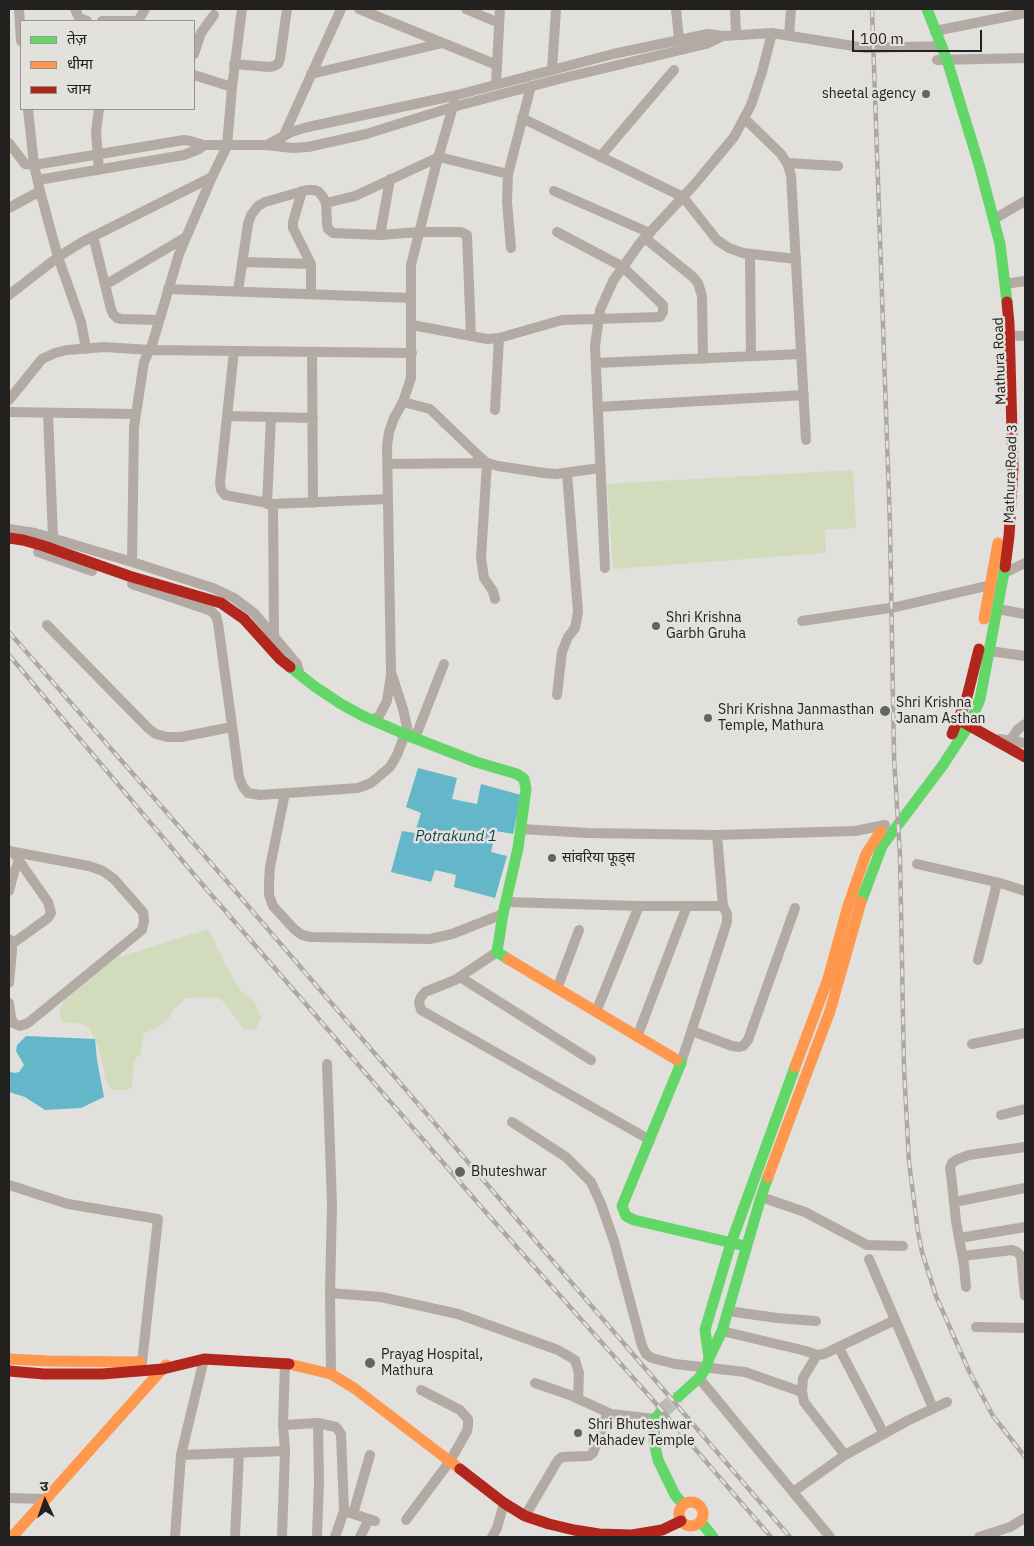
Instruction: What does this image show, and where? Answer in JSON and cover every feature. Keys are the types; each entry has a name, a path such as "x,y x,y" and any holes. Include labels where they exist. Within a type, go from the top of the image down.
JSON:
{"main road":[{"path":"917,9 937,47"},
{"path":"928,9 935,31 937,47"},
{"name":"Mathura Road 3","path":"937,47 980,168 1000,244 1005,284 1005,335 1013,468 1009,536 999,580 997,609 980,699 964,723"},
{"name":"Mathura Road","path":"942,60 989,238 1005,335 1002,498 998,542 999,580 966,702 964,723"},
{"path":"9,538 44,546 129,576 221,603 244,620 280,659 340,704 410,736 476,762 517,774 524,779 526,789 518,848 503,914 497,952 681,1063 624,1199 622,1206 626,1216 634,1220 747,1247"},
{"path":"964,723 1025,757"},
{"path":"705,1368 705,1330 731,1243 828,980 848,906 866,854 885,825 923,777 948,740 964,723"},
{"path":"678,1397 705,1368 722,1331 761,1197 830,1011 859,908 873,867 882,846 943,765 964,723"},
{"path":"9,1359 142,1362 166,1365"},
{"path":"9,1371 44,1374 102,1374 188,1363 204,1359 285,1363 331,1374 375,1403 504,1503 525,1516 574,1530 632,1536 662,1530 680,1521"},
{"path":"12,1537 166,1365"},
{"path":"658,1416 654,1440 658,1460 675,1495 683,1504"},
{"path":"695,1502 700,1505 704,1516 701,1522 692,1527 680,1521 678,1515 683,1504 695,1502"},
{"path":"701,1522 713,1537"}],"street":[{"path":"19,9 20,25"},
{"path":"74,9 79,18 84,20"},
{"path":"139,20 145,9"},
{"path":"132,562 134,427 144,362 150,350 178,254 227,146 234,64 242,9"},
{"path":"234,64 269,67 278,64 287,9"},
{"path":"283,137 341,9"},
{"path":"359,9 497,65"},
{"path":"466,9 499,23"},
{"path":"496,84 500,9"},
{"path":"552,70 556,9"},
{"path":"676,9 679,40"},
{"path":"735,9 736,34"},
{"path":"789,36 791,9"},
{"path":"935,31 1025,13"},
{"path":"195,51 202,33 214,15"},
{"path":"605,568 595,346 600,310 612,280 647,235 734,137 752,105 772,33"},
{"path":"266,146 291,132 457,95 552,70 708,34 723,36 772,33 866,48 937,47"},
{"path":"9,143 25,164 184,140 204,145 308,147 366,134 453,107 531,86 706,44 723,36"},
{"path":"311,74 443,43"},
{"path":"942,60 1025,58"},
{"path":"600,157 674,70"},
{"path":"195,76 232,87"},
{"path":"511,248 507,202 508,174 531,86"},
{"path":"372,720 379,716 387,701 391,672 387,446 389,432 403,402 411,378 411,265 457,95"},
{"path":"28,110 34,164 40,191 58,257 81,322 86,349"},
{"path":"99,110 96,132 100,170"},
{"path":"522,118 683,196 717,240 729,248 743,253 796,259"},
{"path":"744,118 781,154 792,175 806,440"},
{"path":"38,180 184,155 204,145"},
{"path":"326,203 355,196 439,156 508,174"},
{"path":"787,163 838,166"},
{"path":"9,295 58,257 93,236 212,177"},
{"path":"380,235 390,179"},
{"path":"238,291 251,214 258,206 265,202 302,191 314,190 319,192 326,203 328,229 333,233 380,235 419,232 460,232 467,235 471,336"},
{"path":"9,208 40,191"},
{"path":"302,191 294,216 294,228 311,264 311,294"},
{"path":"554,192 647,235 693,277 698,283 702,296 703,359"},
{"path":"994,220 1025,201"},
{"path":"412,325 487,339 499,338 562,320 656,318 660,317 664,312 663,305 623,266 557,232"},
{"path":"93,236 110,309 117,318 159,320"},
{"path":"105,285 186,237"},
{"path":"750,254 751,356"},
{"path":"242,262 311,264"},
{"path":"1005,284 1025,281"},
{"path":"168,289 411,298"},
{"path":"1005,335 1025,336"},
{"path":"495,410 499,338"},
{"path":"9,400 42,359 55,353 86,349 412,353"},
{"path":"234,351 220,483 225,495 270,504 388,499"},
{"path":"312,352 313,503"},
{"path":"596,364 801,354"},
{"path":"598,407 804,395"},
{"path":"403,402 430,409 488,463"},
{"path":"9,412 136,414"},
{"path":"48,413 53,538"},
{"path":"228,416 313,418"},
{"path":"271,417 270,504 274,637"},
{"path":"488,463 481,558 484,578 493,591 495,599"},
{"path":"387,464 488,463 544,473 567,473 600,468"},
{"path":"557,695 562,652 568,637 575,628 578,612 567,473"},
{"path":"9,529 53,538 223,592 254,613 297,664 301,675"},
{"path":"38,552 211,611 216,616 239,777 248,793 260,795 358,788 371,783 390,767 410,736 444,664"},
{"path":"802,621 896,607 999,580 1025,563"},
{"path":"997,609 1025,614"},
{"path":"47,625 148,729 156,734 167,737 182,737 232,727"},
{"path":"989,651 1025,656"},
{"path":"391,672 410,736"},
{"path":"1010,740 1018,729 1025,724"},
{"path":"986,736 1025,743"},
{"path":"285,793 270,867 269,895 274,906 294,929 302,934 311,936 430,939 452,934 503,914"},
{"path":"520,829 588,833 717,835 854,831 885,825"},
{"path":"681,1063 727,922 717,835"},
{"path":"9,982 10,942 48,918 51,913 48,902 11,852"},
{"path":"9,1003 13,1024 20,1026 28,1023 142,930 144,921 143,912 114,879 103,871 89,866 11,852"},
{"path":"9,891 19,861"},
{"path":"917,864 1025,891"},
{"path":"978,960 997,883"},
{"path":"506,902 639,906 724,906"},
{"path":"596,1012 639,906"},
{"path":"637,1037 687,906"},
{"path":"692,1031 732,1046 743,1046 748,1040 795,908"},
{"path":"557,989 579,930"},
{"path":"497,952 460,977 425,992 419,1002 422,1010 650,1140"},
{"path":"460,977 590,1060"},
{"path":"972,1044 1025,1033"},
{"path":"327,1064 332,1204 331,1374"},
{"path":"1001,1115 1025,1109"},
{"path":"512,1122 566,1157 591,1182 614,1241 642,1346 646,1354 652,1358 675,1364 745,1372 802,1392"},
{"path":"966,1286 950,1168 952,1163 969,1155 1025,1147"},
{"path":"9,1185 68,1204 158,1219 142,1362"},
{"path":"954,1202 1025,1188"},
{"path":"761,1197 805,1212 867,1245 903,1246"},
{"path":"960,1238 1025,1227"},
{"path":"963,1256 1012,1250 1017,1252 1021,1256 1025,1296"},
{"path":"869,1259 933,1408"},
{"path":"330,1293 381,1297 458,1314 558,1350 575,1360 579,1373 578,1399"},
{"path":"728,1311 816,1321"},
{"path":"722,1331 817,1355 839,1348 895,1320"},
{"path":"976,1327 1025,1328"},
{"path":"839,1348 884,1434"},
{"path":"817,1355 803,1378 802,1392 804,1402 846,1455"},
{"path":"174,1537 181,1455 204,1359"},
{"path":"282,1537 285,1451 283,1425 285,1363"},
{"path":"705,1368 792,1492 830,1537"},
{"path":"535,1383 578,1399 610,1414 658,1416"},
{"path":"406,1520 450,1461 467,1431 468,1419 460,1410 421,1390"},
{"path":"792,1492 846,1455 947,1402"},
{"path":"525,1516 558,1460 562,1457 589,1456 593,1453 606,1417 610,1414"},
{"path":"283,1425 318,1423 336,1427 340,1430 348,1512"},
{"path":"317,1536 319,1482 318,1423"},
{"path":"181,1455 285,1451"},
{"path":"235,1537 239,1453"},
{"path":"334,1537 348,1512 370,1455"},
{"path":"9,1498 45,1500"},
{"path":"492,1537 497,1528 504,1503"},
{"path":"348,1512 372,1520 360,1537"},
{"path":"979,1537 1010,1527 1025,1518"}],"green space":[{"path":"853,470 856,528 825,530 826,553 613,569 607,484"},
{"path":"208,929 227,968 241,991 254,1001 261,1018 255,1030 244,1029 221,999 212,997 186,998 160,1026 143,1034 141,1054 135,1059 133,1068 132,1087 127,1090 112,1090 106,1080 98,1046 90,1029 83,1024 63,1022 59,1015 64,998 116,958"}],"water":[{"name":"Potrakund 1","path":"418,768 457,778 452,799 477,804 481,784 521,795 513,834 496,831 491,852 507,856 495,898 454,887 456,875 448,873 435,870 431,882 391,872 402,831 415,833 421,813 406,807"},
{"path":"26,1036 95,1039 104,1097 81,1108 45,1110 25,1097 9,1092 9,1071 19,1072 24,1065 16,1051 17,1045"}],"tunnel":[{"path":"660,1413 678,1397"}],"railway":[{"path":"872,9 890,526 894,757 900,856 904,1068 909,1162 922,1252 936,1296 969,1371 993,1416 1025,1457"},
{"path":"9,632 224,878 790,1537"},
{"path":"9,655 208,891 490,1217 652,1399 771,1537"}],"traffic: fast":[{"path":"927,9 947,60 980,168 1000,244 1007,302"},
{"path":"861,902 882,846 943,765 969,725 980,699 1005,567"},
{"path":"290,667 314,686 363,716 476,762 517,774 524,779 526,789 518,848 503,914 497,952 508,959"},
{"path":"677,1060 681,1063 622,1206 626,1216 634,1220 741,1245"},
{"path":"709,1358 705,1330 731,1243 795,1067"},
{"path":"678,1397 699,1378 706,1368 722,1331 768,1177"},
{"path":"660,1413 655,1419 654,1441 658,1460 675,1495 683,1504"},
{"path":"701,1522 713,1537"}],"traffic: slow":[{"path":"984,619 998,543"},
{"path":"795,1067 828,979 848,906 866,854 881,831"},
{"path":"768,1177 830,1011 861,902"},
{"path":"508,959 677,1060"},
{"path":"9,1359 140,1362"},
{"path":"289,1364 331,1374 354,1388 460,1469"},
{"path":"12,1537 166,1365"},
{"path":"686,1502 696,1502 703,1509 703,1514 703,1519 696,1526 686,1526 679,1519 679,1509 686,1502"}],"traffic: jam":[{"path":"1005,567 1013,468 1007,302"},
{"path":"9,538 44,546 129,576 221,603 244,619 280,659 290,667"},
{"path":"952,734 966,701 979,649"},
{"path":"961,721 1025,757"},
{"path":"9,1371 44,1374 102,1374 163,1369 204,1359 289,1364"},
{"path":"460,1469 504,1503 525,1516 574,1530 599,1534 632,1535 662,1530 681,1521"}],"place":[{"name":"sheetal agency","path":"926,94"},
{"name":"Shri Krishna Garbh Gruha","path":"656,626"},
{"name":"Shri Krishna Janam Asthan","path":"885,711"},
{"name":"Shri Krishna Janmasthan Temple, Mathura","path":"708,718"},
{"name":"सांवरिया फूड्स","path":"552,858"},
{"name":"Bhuteshwar","path":"460,1172"},
{"name":"Prayag Hospital, Mathura","path":"370,1363"},
{"name":"Shri Bhuteshwar Mahadev Temple","path":"578,1433"}]}
